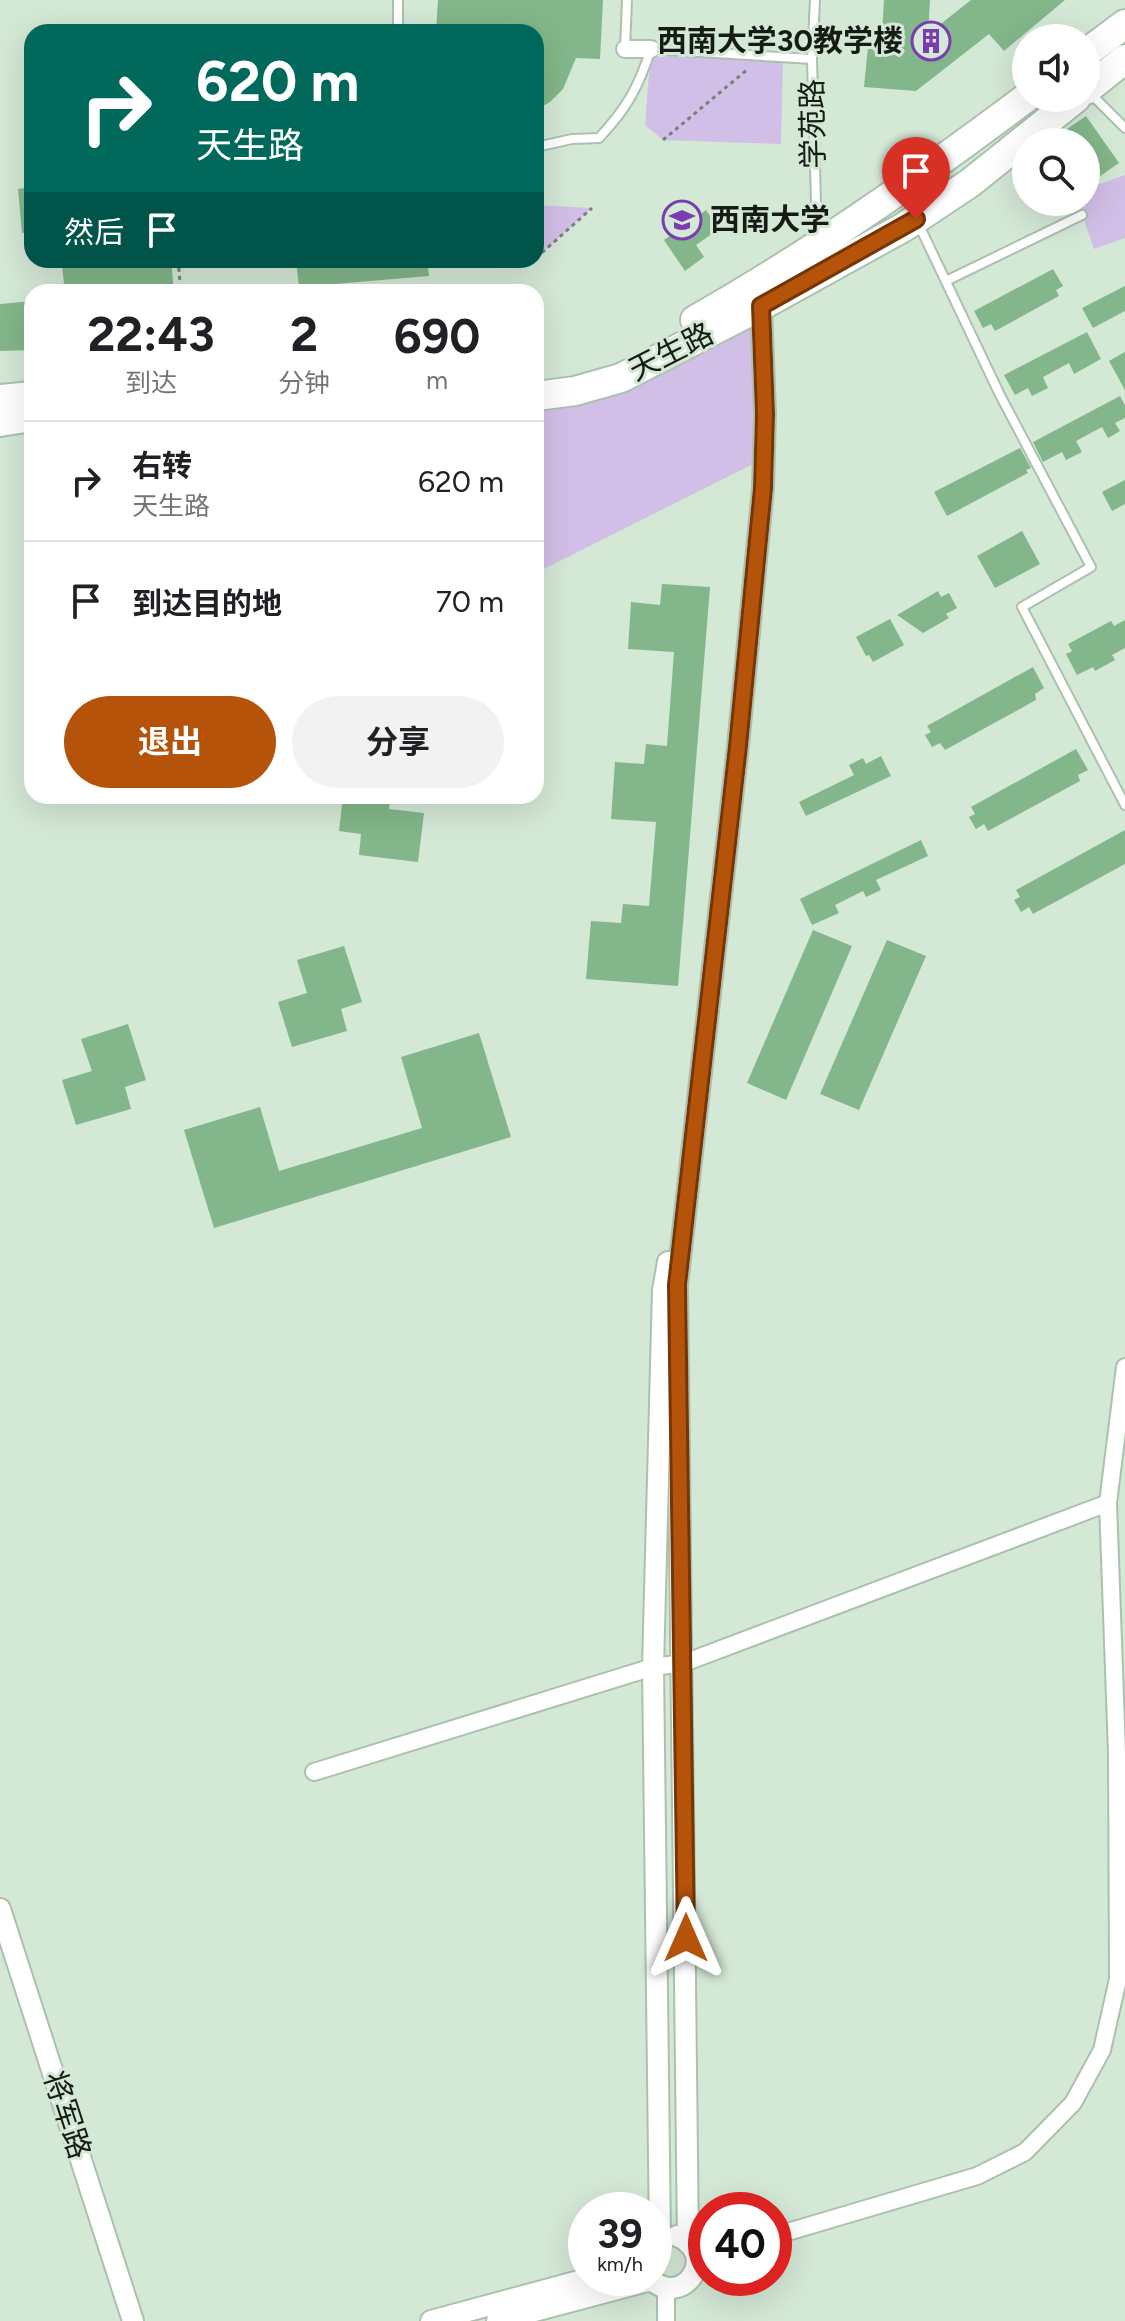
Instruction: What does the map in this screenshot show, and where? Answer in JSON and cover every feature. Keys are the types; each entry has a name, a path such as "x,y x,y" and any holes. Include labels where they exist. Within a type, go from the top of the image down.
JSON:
{"highway":[{"path":"1100,43 1125,24"},
{"path":"1100,79 1125,59"},
{"name":"天生路","path":"544,375 614,362 654,344 817,248 930,171 1012,109"},
{"name":"天生路","path":"544,395 575,391 621,378 761,306 916,219 970,183 1059,112"},
{"path":"0,399 24,397"},
{"path":"0,422 24,418"}],"street":[{"path":"625,49 651,49"},
{"path":"696,2192 677,1285 738,746 763,488 765,414 761,306"},
{"path":"657,2192 653,1667 663,1290 701,1069"},
{"path":"792,2231 977,2176 1025,2152 1073,2103 1102,2050 1118,1979 1117,1753 1108,1503 1125,1367"},
{"path":"314,1772 653,1667 684,1663 1108,1503"},
{"name":"将军路","path":"0,1909 133,2321"},
{"path":"431,2321 568,2284"},
{"path":"497,2321 598,2296"},
{"path":"659,2296 666,2321"}],"lane":[{"path":"398,0 398,24"},
{"path":"625,49 627,0"},
{"name":"学苑路","path":"815,0 812,59 817,248"},
{"path":"544,145 572,139 599,138 623,112 638,88 651,49 812,59"},
{"path":"1100,104 1125,128"},
{"path":"946,281 1080,216"},
{"path":"916,219 1000,395 1091,567 1022,607 1125,805"}],"path":[{"path":"663,140 764,56"},
{"path":"544,251 592,208"}],"shaded area":[{"path":"651,49 783,58 781,144 663,140 645,125"},
{"path":"1125,175 1125,238 1094,249 1083,216 1100,216 1100,184"},
{"path":"544,205 592,208 544,251"},
{"path":"761,306 763,459 544,569 544,395 575,391"}],"building":[{"path":"438,0 603,0 600,59 576,58 563,89 544,105 544,24 436,24"},
{"name":"西南大学30教学楼","path":"884,0 930,0 928,34 971,0 1065,0 1036,24 1012,24 1012,44 1004,51 989,34 916,91 864,87 868,47 881,49"},
{"path":"1086,116 1094,128 1068,128"},
{"path":"1100,136 1119,163 1100,176"},
{"path":"24,188 24,233 22,233 18,189"},
{"path":"706,210 719,229 696,245 704,257 685,271 664,240"},
{"path":"62,268 172,268 173,284 64,284"},
{"path":"297,268 428,268 429,276 334,284 299,284"},
{"path":"1053,269 1063,286 1056,290 1059,296 995,331 991,324 983,328 974,311"},
{"path":"1125,286 1125,311 1093,328 1082,308"},
{"path":"24,302 24,350 0,351 0,304"},
{"path":"1087,332 1101,359 1074,374 1069,363 1043,377 1048,388 1032,396 1028,388 1015,395 1004,375"},
{"path":"1125,352 1125,390 1109,361"},
{"path":"1120,396 1125,405 1125,418 1115,423 1120,431 1108,438 1102,427 1076,441 1082,452 1066,460 1062,452 1043,462 1033,442"},
{"path":"1020,448 1031,468 1026,470 1028,473 947,516 934,492"},
{"path":"1125,480 1125,504 1112,511 1102,492"},
{"path":"1022,531 1040,564 995,588 977,556"},
{"path":"662,584 710,587 678,986 586,979 591,921 621,923 623,904 649,906 656,822 611,819 615,762 644,764 646,744 667,746 674,652 628,649 631,602 660,605"},
{"path":"938,591 941,597 949,593 957,608 946,614 949,618 923,633 897,615"},
{"path":"890,619 904,645 873,662 869,655 866,656 856,637"},
{"path":"1125,620 1125,648 1112,655 1115,660 1095,671 1093,667 1077,675 1066,654 1072,651 1068,644 1111,621 1114,626"},
{"path":"1033,667 1044,688 1035,694 1036,700 945,750 940,743 932,747 925,735 931,732 927,726"},
{"path":"1076,749 1088,770 1078,775 1080,781 988,831 984,824 976,829 969,817 975,814 971,807"},
{"path":"881,756 891,776 806,816 799,802 854,775 849,765 863,758 866,764"},
{"path":"342,804 390,804 389,809 424,813 418,862 359,855 361,834 339,831"},
{"path":"1125,830 1125,864 1033,914 1029,907 1021,912 1014,900 1020,897 1016,890"},
{"path":"921,840 928,856 876,880 881,890 866,897 863,891 835,905 839,913 812,925 800,899"},
{"path":"813,930 852,946 786,1100 747,1083"},
{"path":"887,940 926,956 859,1110 820,1094"},
{"path":"344,946 362,1002 341,1009 347,1031 292,1047 278,1002 307,993 297,960"},
{"path":"128,1024 146,1080 125,1087 131,1109 76,1125 62,1080 92,1071 81,1039"},
{"path":"479,1033 511,1137 214,1228 184,1130 260,1107 279,1171 422,1128 401,1057"}],"place":[{"name":"西南大学30教学楼","path":"931,41"},
{"name":"西南大学","path":"682,220"}],"route":[{"path":"686,1938 677,1285 738,746 763,488 765,414 761,306 916,219"}]}
